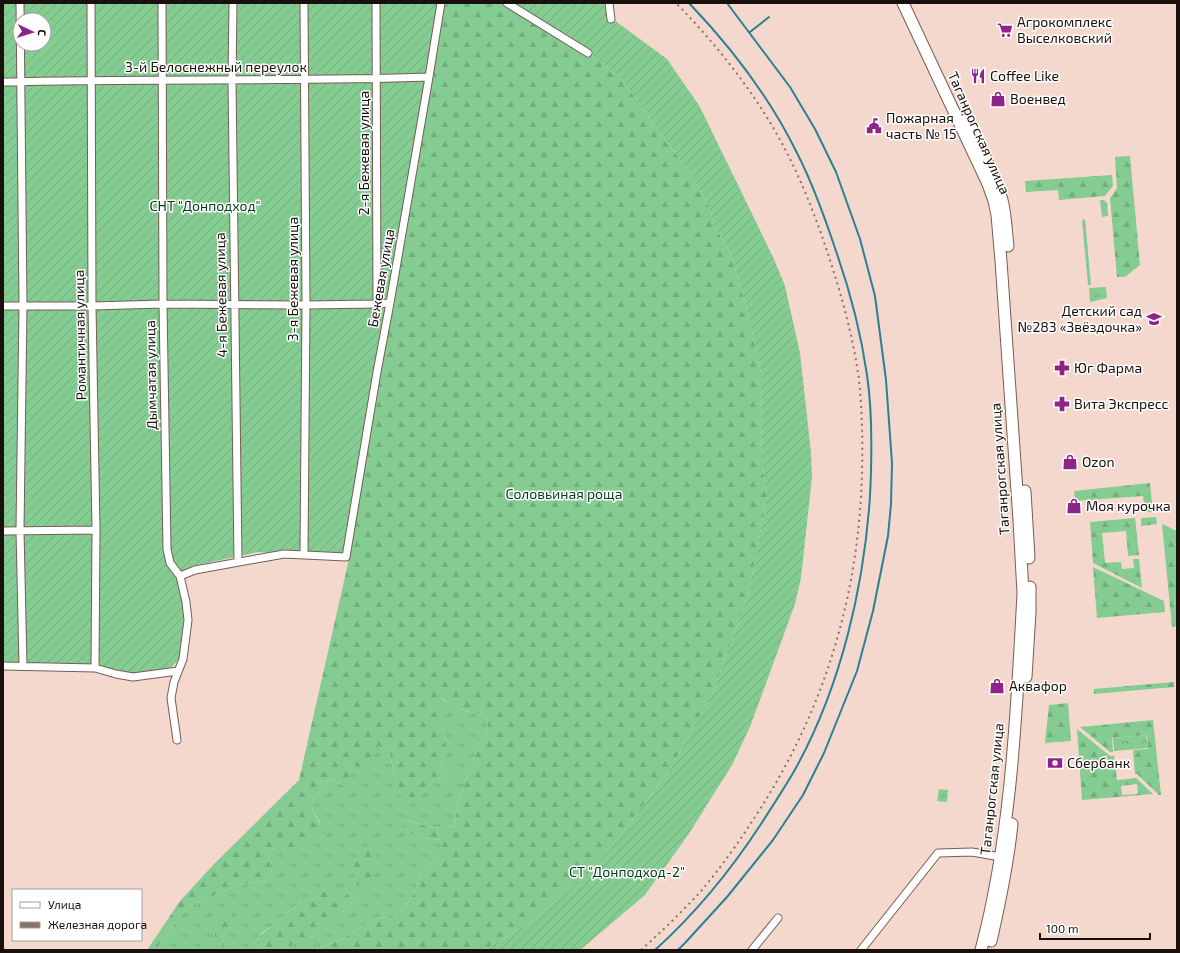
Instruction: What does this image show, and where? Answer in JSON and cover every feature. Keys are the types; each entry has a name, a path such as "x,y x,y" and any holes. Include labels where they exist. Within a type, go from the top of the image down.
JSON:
{"main road":[{"name":"Таганрогская улица","path":"903,3 985,177 994,201 997,215 1021,496"},
{"name":"Таганрогская улица","path":"912,3 992,174 1005,214 1021,496 1022,612 1000,905 989,950"},
{"name":"Таганрогская улица","path":"981,950 1004,858"}],"street":[{"path":"20,3 24,306 20,530 23,666"},
{"name":"Романтичная улица","path":"91,3 92,306 96,530 95,668"},
{"name":"Дымчатая улица","path":"162,3 163,304 167,549 170,562 180,576 186,602 188,620 183,659 178,671 171,698 177,740"},
{"name":"4-я Бежевая улица","path":"233,3 232,80 234,304 238,562"},
{"name":"3-я Бежевая улица","path":"304,3 306,305 304,554"},
{"name":"2-я Бежевая улица","path":"376,3 377,304"},
{"name":"Бежевая улица","path":"304,554 346,557 441,3"},
{"path":"507,3 588,54"},
{"path":"609,3 611,18"},
{"name":"3-й Белоснежный переулок","path":"3,82 377,79 429,77"},
{"path":"3,306 163,304 306,305 390,303"},
{"path":"3,531 96,530"},
{"path":"180,576 195,570 238,562 284,554 304,554"},
{"path":"3,666 95,668 133,677 178,671"},
{"path":"861,950 938,853 972,852 1004,858"},
{"path":"752,950 778,918"}],"green space":[{"name":"СНТ \"Донподход\"","path":"3,3 445,3 349,559 258,552 192,566 178,577 184,602 183,640 179,659 172,667 136,674 3,664"},
{"name":"Соловьиная роща","path":"445,3 507,3 588,52 623,81 692,176 709,206 715,227 730,252 745,301 761,372 762,463 767,496 749,592 713,692 669,771 619,837 590,872 531,922 484,950 314,950 340,940 375,919 395,915 406,906 417,888 419,875 435,860 443,840 419,838 402,827 406,820 434,828 455,826 457,805 480,743 487,733 487,714 474,713 455,707 442,698 441,717 446,744 441,769 452,774 455,779 452,782 435,779 420,793 404,804 394,774 389,749 378,746 366,771 350,763 345,767 350,774 354,786 344,785 329,779 310,804 324,833 286,858 276,847 268,854 272,873 265,881 238,885 187,907 155,950 147,950 180,901 214,864 299,780 349,559"},
{"name":"СТ \"Донподход-2\"","path":"507,3 604,3 607,15 667,59 700,107 773,257 785,286 800,353 811,453 812,477 801,578 795,604 750,727 732,765 688,835 645,895 580,950 484,950 531,922 590,872 619,837 669,771 713,692 749,592 767,496 762,463 761,372 745,301 730,252 715,227 709,206 692,176 623,81 588,52"},
{"path":"1130,156 1140,265 1125,277 1117,277 1110,198 1117,188 1115,157"},
{"path":"1112,175 1113,186 1105,196 1059,200 1058,190 1026,192 1025,181"},
{"path":"1100,200 1104,200 1107,203 1108,216 1102,217"},
{"path":"1085,219 1091,285 1088,285 1082,220"},
{"path":"1106,287 1107,298 1090,302 1089,288"},
{"path":"1150,483 1153,512 1145,512 1143,496 1075,501 1074,491"},
{"path":"1156,517 1157,524 1141,526 1141,518"},
{"path":"1135,518 1139,555 1128,556 1126,531 1102,533 1105,563 1121,562 1122,569 1134,568 1133,559 1139,559 1142,588 1093,563 1090,522"},
{"path":"1162,524 1177,531 1177,626 1172,627"},
{"path":"1093,567 1164,601 1165,612 1097,618"},
{"path":"1174,682 1174,687 1094,694 1094,689"},
{"path":"441,698 463,710 487,714 487,733 480,743 457,805 455,826 434,828 407,820 419,838 444,840 435,860 419,875 417,888 406,906 395,915 375,919 340,940 314,950 284,950 285,947 314,936 320,931 324,919 336,913 343,913 346,906 366,896 334,905 341,889 325,890 312,901 302,901 275,924 261,933 255,943 258,950 226,950 222,936 231,926 214,933 214,947 210,950 155,950 187,907 238,885 265,881 272,873 268,854 276,847 320,823 310,804 329,779 344,785 350,774 345,767 378,746 389,749 394,774 404,803 420,793 435,779 452,782 452,774 441,769 446,744 441,717"},
{"path":"1068,703 1071,741 1045,743 1049,705"},
{"path":"1153,720 1161,795 1159,795 1137,774 1135,774 1133,750 1148,749 1147,735 1112,738 1113,752 1110,752 1080,727"},
{"path":"1077,729 1110,756 1114,756 1117,780 1136,778 1153,794 1082,800","holes":["1137,784 1138,794 1122,795 1121,786"]},
{"path":"1146,735 1148,748 1114,751 1113,738"},
{"path":"939,789 948,790 947,802 937,801"},
{"path":"370,846 377,850 374,860 371,885 367,888 357,885 354,860 362,847"},
{"path":"336,886 342,889 336,898 335,904 351,891 363,892 366,896 364,901 358,900 346,906 343,913 336,913 331,919 324,919 328,927 327,931 319,933 306,940 307,944 303,949 299,948 296,944 285,947 284,950 258,950 255,943 261,934 275,924 284,915 302,901 312,901 325,890"},
{"path":"230,914 234,918 231,926 222,936 226,950 210,950 214,946 214,936 218,924"}],"waterway":[{"path":"655,950 699,906 738,858 788,781 813,735 838,669 856,600 867,530 871,481 872,436 870,405 862,344 846,281 818,201 797,153 762,93 735,55 689,3"},
{"path":"678,950 727,897 773,840 803,795 824,753 857,671 873,611 888,536 891,504 892,463 886,380 875,296 860,239 836,172 815,129 790,87 727,3"},
{"path":"750,32 769,17"}],"railway":[{"path":"641,950 695,898 723,863 755,817 778,780 798,742 815,703 829,664 841,623 857,540 862,482 862,438 859,380 850,331 827,251 800,179 779,138 745,84 719,50 676,3"}],"place":[{"name":"Агрокомплекс Выселковский","path":"1005,30"},
{"name":"Coffee Like","path":"978,76"},
{"name":"Военвед","path":"998,99"},
{"name":"Пожарная часть № 15","path":"874,126"},
{"name":"Детский сад №283 «Звёздочка»","path":"1154,319"},
{"name":"Юг Фарма","path":"1062,368"},
{"name":"Вита Экспресс","path":"1062,404"},
{"name":"Ozon","path":"1070,462"},
{"name":"Моя курочка","path":"1074,506"},
{"name":"Аквафор","path":"997,686"},
{"name":"Сбербанк","path":"1055,763"}]}
